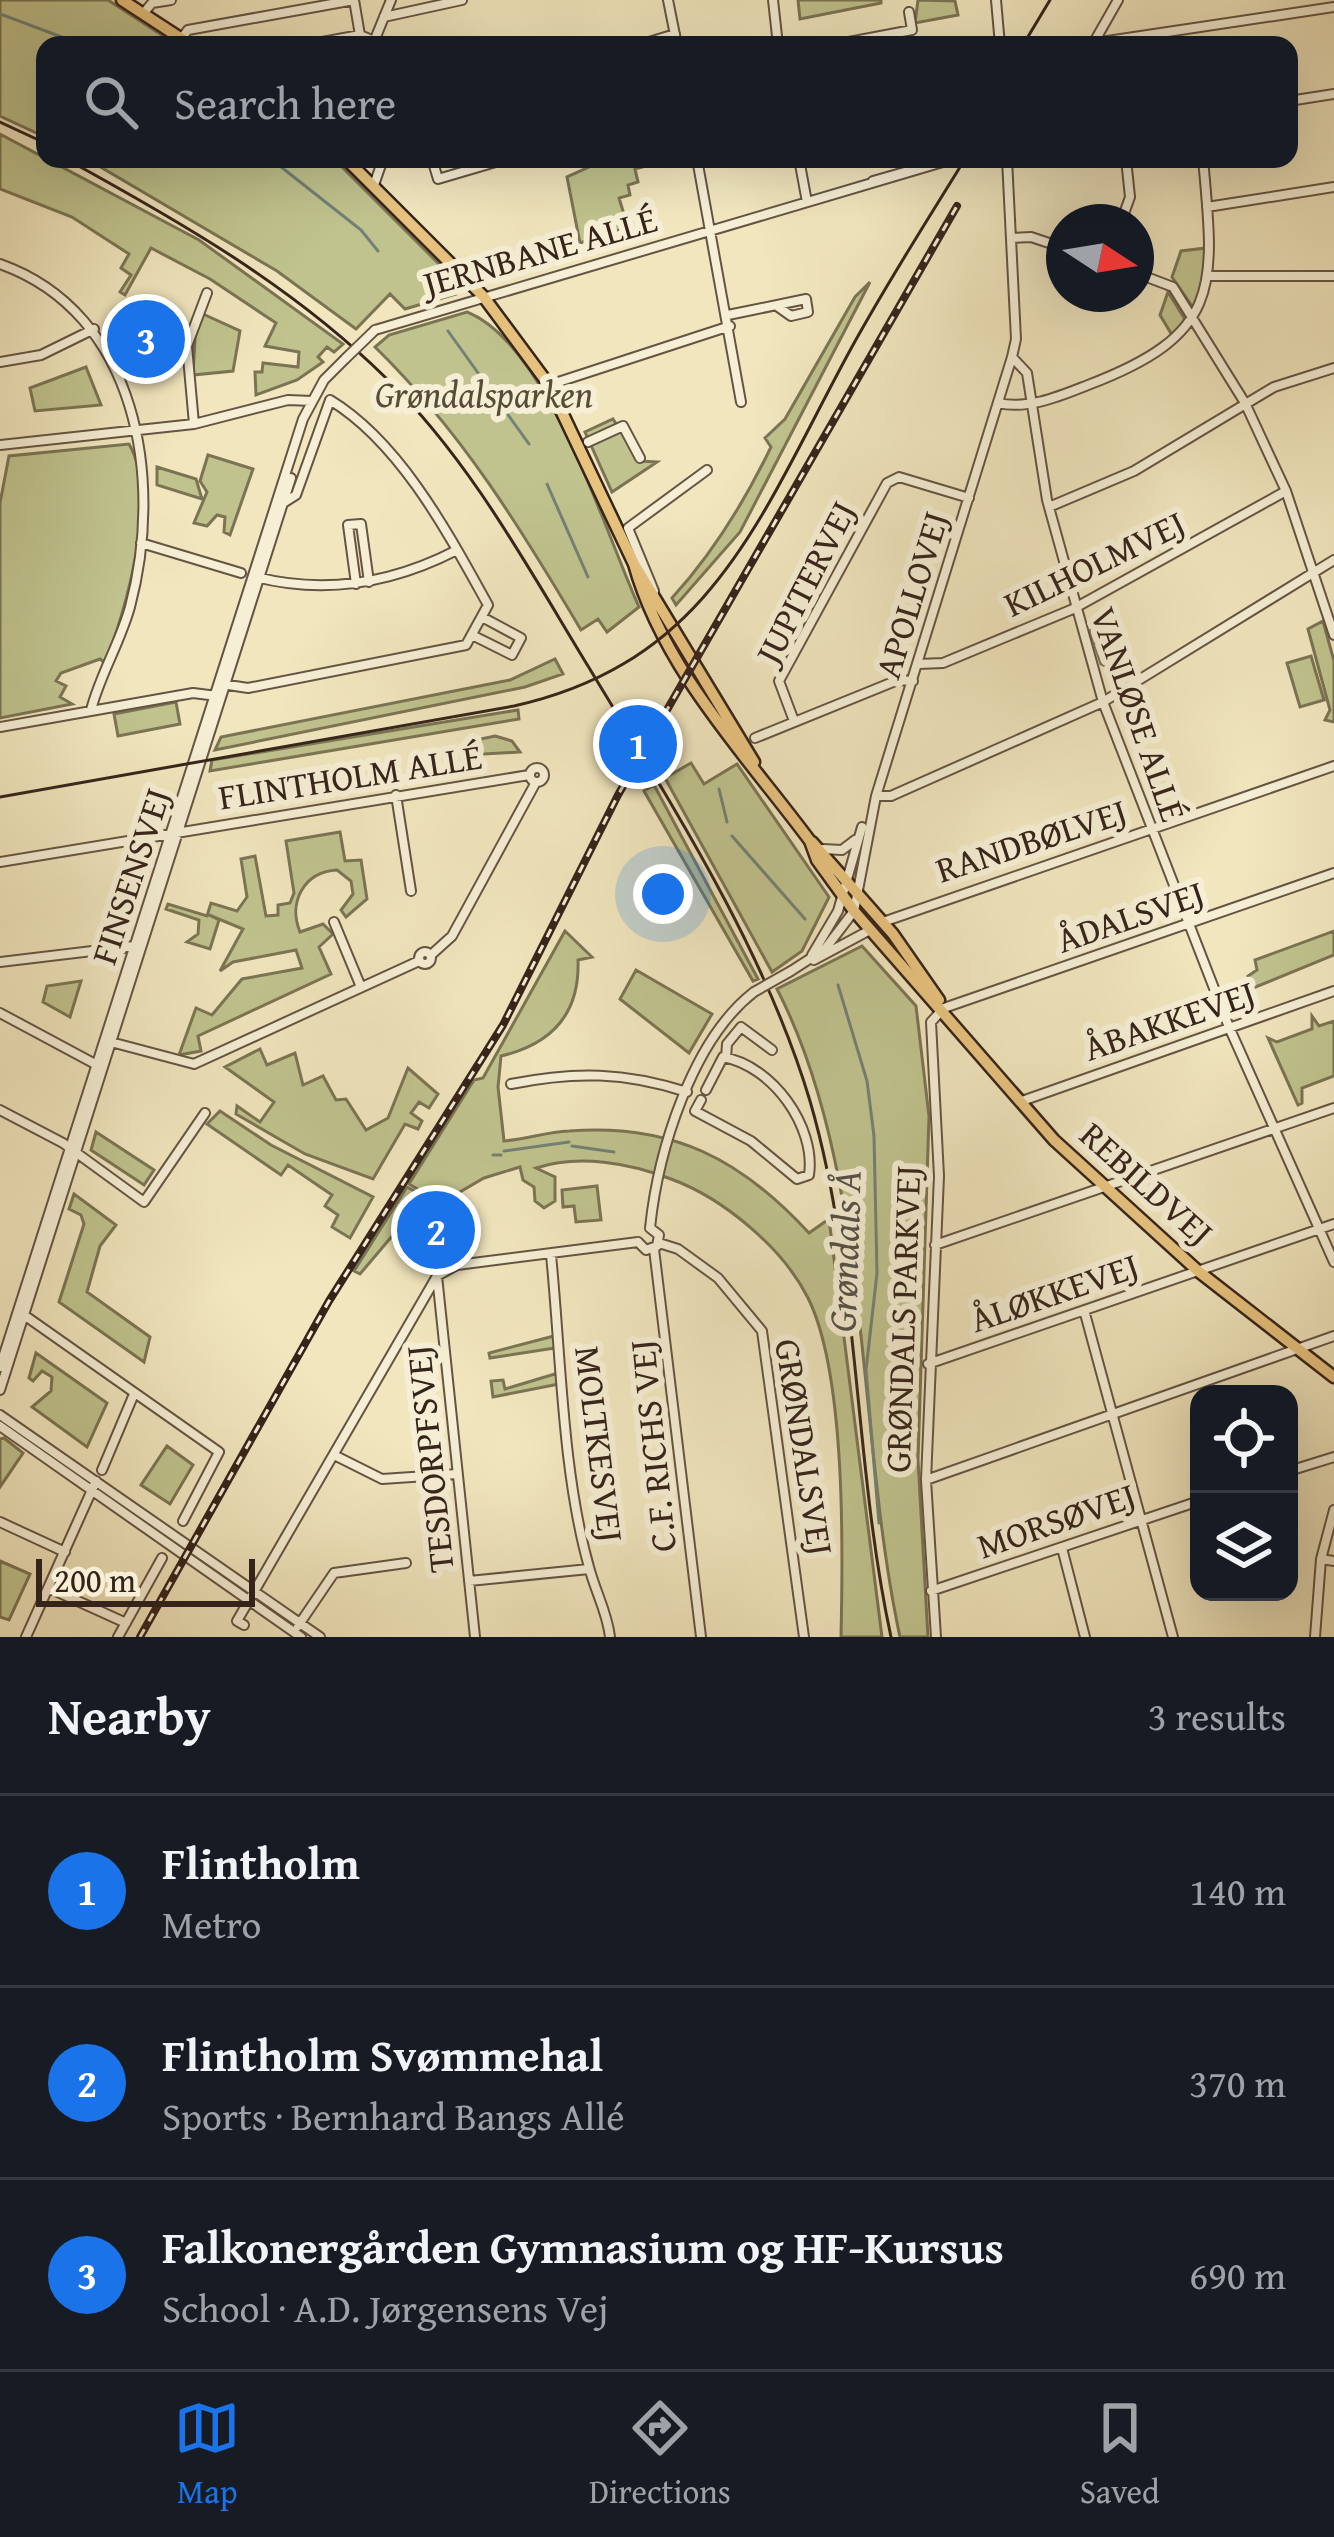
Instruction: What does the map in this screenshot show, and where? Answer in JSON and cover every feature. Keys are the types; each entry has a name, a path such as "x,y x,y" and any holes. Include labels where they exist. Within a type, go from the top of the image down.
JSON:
{"main road":[{"path":"122,0 177,36"},
{"path":"356,168 483,296 549,385 634,564 717,713"},
{"path":"634,564 645,602 717,713 810,841 843,897 944,1008"},
{"path":"810,841 823,849 859,892 944,1008"},
{"path":"870,930 883,922"},
{"name":"REBILDVEJ","path":"944,1008 1022,1102 1106,1188 1198,1270 1334,1377"}],"street":[{"path":"143,14 152,4 171,0"},
{"path":"187,36 188,30 354,0 360,35 355,36"},
{"path":"376,36 391,0"},
{"path":"384,17 462,0"},
{"path":"668,0 675,36"},
{"path":"773,0 777,36"},
{"path":"996,0 999,36"},
{"path":"1098,36 1118,0"},
{"path":"1145,36 1334,7"},
{"path":"880,36 912,30 909,13"},
{"path":"1298,100 1334,94"},
{"path":"374,185 379,168"},
{"path":"435,168 438,179 475,168"},
{"path":"700,168 741,402"},
{"path":"801,168 807,202"},
{"name":"JERNBANE ALLÉ","path":"320,387 375,330 922,168"},
{"name":"VANLØSE ALLÉ","path":"1008,168 1016,339 1012,357 1028,373 1048,507 1073,609 1149,829 1273,1131 1334,1262"},
{"path":"1127,168 1127,204"},
{"path":"998,403 1030,404 1111,376 1176,338 1193,319 1210,276 1204,168"},
{"path":"1208,207 1334,187"},
{"path":"1012,238 1046,242"},
{"path":"0,263 43,283 94,329 125,388 137,432 143,488 141,543 130,606 92,710"},
{"path":"1210,276 1334,276"},
{"path":"1154,280 1173,287 1245,404 1286,491 1334,635"},
{"path":"194,424 187,346 207,293"},
{"path":"728,315 777,306"},
{"path":"549,385 730,326"},
{"path":"0,362 41,355 94,329"},
{"name":"APOLLOVEJ","path":"845,878 875,799 1012,357"},
{"path":"1048,507 1134,472 1291,379 1334,368"},
{"name":"FINSENSVEJ","path":"0,1367 320,387"},
{"path":"0,445 194,424 288,400 313,401"},
{"name":"FINSENSVEJ","path":"281,502 296,495 330,400 388,456 458,550"},
{"path":"588,442 623,426 640,458"},
{"path":"653,598 654,588 628,528 707,470"},
{"name":"JUPITERVEJ","path":"794,721 779,681 887,483 899,477 969,498"},
{"name":"KILHOLMVEJ","path":"918,664 934,665 1073,609 1286,491"},
{"path":"356,584 348,526 361,524 369,582"},
{"path":"141,543 241,573"},
{"path":"223,685 248,688 466,645 488,605 458,550 356,584 289,586 257,578"},
{"path":"875,799 1102,702 1334,560"},
{"path":"472,634 512,655 520,638 482,617"},
{"path":"755,738 898,680 913,680"},
{"path":"0,727 193,692 220,696"},
{"name":"RANDBØLVEJ","path":"883,922 905,910 1334,766"},
{"name":"FLINTHOLM ALLÉ","path":"0,862 396,795 533,779 452,936 428,963 419,961 361,987"},
{"path":"396,795 411,891"},
{"name":"APOLLOVEJ","path":"854,911 875,799"},
{"path":"823,849 852,844 862,827"},
{"name":"ÅDALSVEJ","path":"944,1008 1334,873"},
{"path":"807,961 831,928 845,878"},
{"path":"650,1228 682,1106 712,1034 754,992 807,961 841,934 854,911"},
{"path":"108,1041 194,1064 361,987 334,922"},
{"path":"807,961 824,958 870,930"},
{"path":"0,962 138,947"},
{"name":"ÅBAKKEVEJ","path":"1022,1102 1334,991"},
{"name":"GRØNDALS PARKVEJ","path":"936,1637 926,1480 938,1134 928,1035 944,1008"},
{"path":"0,1013 97,1065"},
{"path":"726,1058 727,1044 741,1027 772,1050"},
{"name":"FINSENSVEJ","path":"74,1151 108,1041"},
{"path":"682,1106 751,1141 797,1179 808,1175 796,1110 754,1072 726,1058"},
{"path":"706,1090 715,1064 726,1058"},
{"path":"512,1084 561,1074 615,1073 687,1092"},
{"path":"694,1111 701,1100"},
{"path":"935,1245 1334,1108"},
{"path":"0,1110 74,1151 144,1202 205,1113"},
{"name":"ÅLØKKEVEJ","path":"928,1364 1334,1223"},
{"path":"650,1228 658,1233 657,1246 644,1249 638,1242 639,1233 650,1228"},
{"path":"244,1625 237,1621 437,1276 458,1265 638,1242"},
{"name":"C.F. RICHS VEJ","path":"657,1246 700,1637"},
{"name":"GRØNDALSVEJ","path":"657,1246 678,1249 718,1278 763,1331 804,1637"},
{"name":"MOLTKESVEJ","path":"551,1255 589,1570 601,1594 610,1637"},
{"name":"TESDORPFSVEJ","path":"437,1276 475,1637"},
{"path":"1084,1310 1173,1637"},
{"path":"0,1313 19,1318 219,1453 183,1521"},
{"name":"FINSENSVEJ","path":"0,1390 19,1318"},
{"path":"926,1480 1334,1336"},
{"path":"102,1470 134,1394"},
{"path":"0,1415 253,1597 297,1635 334,1573 406,1563"},
{"path":"0,1426 92,1492 320,1637"},
{"path":"334,1455 382,1479 457,1474"},
{"path":"1298,1469 1334,1457"},
{"path":"26,1637 96,1481"},
{"name":"MORSØVEJ","path":"931,1591 1190,1504"},
{"path":"1315,1637 1322,1559 1334,1510"},
{"path":"0,1522 65,1552"},
{"path":"1062,1548 1085,1637"},
{"path":"118,1637 162,1558"},
{"path":"1322,1559 1334,1561"},
{"path":"470,1582 589,1570"},
{"path":"49,1588 126,1623"}],"green space":[{"path":"0,0 108,0 163,36 36,36 36,133 0,116"},
{"path":"798,0 881,0 881,3 800,19"},
{"path":"918,0 955,1 958,15 915,23"},
{"path":"0,134 36,153 36,168 64,168 199,240 343,344 334,352 327,347 318,357 323,362 297,380 256,395 255,372 262,372 263,363 298,367 299,352 265,346 276,323 210,279 151,248 125,295 120,292 131,275 121,268 129,254 72,217 0,189"},
{"path":"102,168 343,168 459,284 456,294 405,309 390,294 356,329 277,271"},
{"path":"587,168 638,168 638,182 628,185 630,195 619,198 628,227 580,243 567,177"},
{"path":"1206,248 1206,277 1194,309 1172,277 1181,251"},
{"path":"870,282 740,532 676,605 672,598 715,545 750,488 771,447 765,438 785,419 855,297"},
{"path":"1168,292 1186,321 1172,335 1160,315"},
{"name":"Grøndalsparken","path":"467,312 496,331 523,361 571,443 639,607 607,632 598,619 581,630 462,446 375,347 389,335"},
{"path":"203,314 240,331 233,371 193,375 195,337"},
{"path":"86,367 101,405 35,411 30,388"},
{"path":"613,419 640,461 657,462 612,492 585,432"},
{"path":"129,444 141,492 140,522 130,584 105,663 100,659 61,673 56,681 66,686 60,697 72,704 0,718 0,503 9,456"},
{"path":"208,455 253,469 230,535 224,532 225,517 217,515 207,526 194,523 207,492 200,481"},
{"path":"157,467 196,479 202,499 157,485"},
{"path":"1323,621 1334,661 1334,722 1325,720 1330,710 1308,629"},
{"path":"1108,624 1117,635 1109,639 1112,650 1120,648 1125,656 1110,668 1101,664 1090,631"},
{"path":"1311,656 1324,700 1300,707 1287,663"},
{"path":"555,659 563,674 525,687 215,750 221,737 510,680"},
{"path":"176,702 180,724 118,736 114,714"},
{"path":"518,710 519,719 210,771 212,760"},
{"path":"495,736 512,741 520,752 467,755 471,741"},
{"path":"691,763 704,784 737,764 829,897 802,951 772,972 665,778"},
{"path":"654,785 758,979 753,981 644,791"},
{"path":"340,832 345,861 361,860 367,899 346,917 341,910 353,894 351,881 337,870 307,883 296,910 300,932 323,924 333,934 319,947 331,974 198,1036 201,1051 179,1055 196,1008 212,1015 242,979 302,968 296,950 233,962 220,971 243,929 209,915 219,920 210,949 187,942 198,934 199,920 166,909 168,904 207,916 211,903 237,911 247,897 241,859 255,856 266,916 278,915 278,905 290,903 294,893 286,841"},
{"path":"565,931 592,957 578,960 574,996 559,1024 535,1044 501,1056 498,1087 504,1141 606,1130 672,1140 730,1166 809,1233 829,1219 882,1637 841,1637 840,1464 829,1371 808,1298 767,1243 731,1212 691,1188 621,1165 587,1161 536,1168 555,1177 555,1201 544,1208 535,1201 534,1187 523,1180 520,1167 484,1178 441,1203 409,1184 474,1080 483,1078"},
{"path":"1334,931 1334,955 1253,988 1248,976 1257,970 1255,960"},
{"path":"862,946 916,1006 929,1116 918,1460 928,1637 900,1637 886,1558 846,1221 808,1061 777,989"},
{"path":"636,970 712,1014 689,1053 620,999"},
{"path":"81,981 70,1017 43,1002 47,986"},
{"path":"1312,1016 1319,1026 1334,1021 1334,1076 1302,1088 1298,1105 1268,1038 1277,1042 1312,1029"},
{"path":"260,1049 267,1065 295,1053 303,1085 323,1076 336,1100 346,1099 366,1130 388,1118 408,1068 438,1094 429,1108 419,1102 411,1113 422,1121 418,1129 405,1124 373,1179 305,1154 236,1114 237,1106 260,1122 274,1102 225,1067"},
{"path":"220,1111 271,1145 373,1197 350,1238 332,1227 338,1215 325,1206 332,1195 288,1165 281,1175 207,1124"},
{"path":"96,1132 154,1170 144,1185 91,1150"},
{"path":"597,1186 601,1220 576,1222 574,1206 563,1207 562,1190"},
{"path":"407,1187 418,1193 415,1198 426,1211 410,1224 408,1234 393,1235 360,1274 354,1271"},
{"path":"74,1194 116,1225 100,1246 87,1292 150,1337 144,1362 59,1302 84,1224 81,1215 69,1209"},
{"path":"554,1336 555,1348 490,1358 489,1353"},
{"path":"36,1353 107,1403 87,1447 32,1407 51,1391 52,1377 42,1371 33,1381 29,1378"},
{"path":"558,1373 559,1384 493,1397 491,1381 503,1380 505,1389"},
{"path":"0,1439 23,1453 0,1487"},
{"path":"167,1446 193,1465 170,1504 141,1485"},
{"path":"0,1561 30,1574 9,1620 0,1617"}],"waterway":[{"name":"Grøndals Å","path":"0,14 59,36"},
{"name":"Grøndals Å","path":"282,168 361,230 378,251"},
{"name":"Grøndals Å","path":"448,331 529,444"},
{"name":"Grøndals Å","path":"547,484 588,577"},
{"name":"Grøndals Å","path":"719,789 727,822"},
{"name":"Grøndals Å","path":"732,836 805,919"},
{"name":"Grøndals Å","path":"838,985 867,1081 874,1136 877,1273 866,1370 879,1523"},
{"path":"504,1151 569,1142"},
{"path":"572,1146 614,1152"},
{"path":"493,1155 501,1155"}],"tram line":[{"path":"1028,36 1050,0"},
{"path":"0,122 36,139"},
{"path":"82,168 274,285 350,345 416,410 471,479 519,553 712,877 791,1044 826,1166 848,1299 869,1503 891,1637"},
{"path":"0,797 514,706 581,685 637,655 683,618 722,575 755,526 861,331 959,168"}],"railway":[{"path":"140,1637 329,1301 503,1025 618,795 957,206"}],"place":[{"name":"Falkonergården Gymnasium og HF-Kursus","path":"146,339"},
{"name":"Flintholm","path":"638,744"},
{"name":"Flintholm Svømmehal","path":"436,1230"}]}
